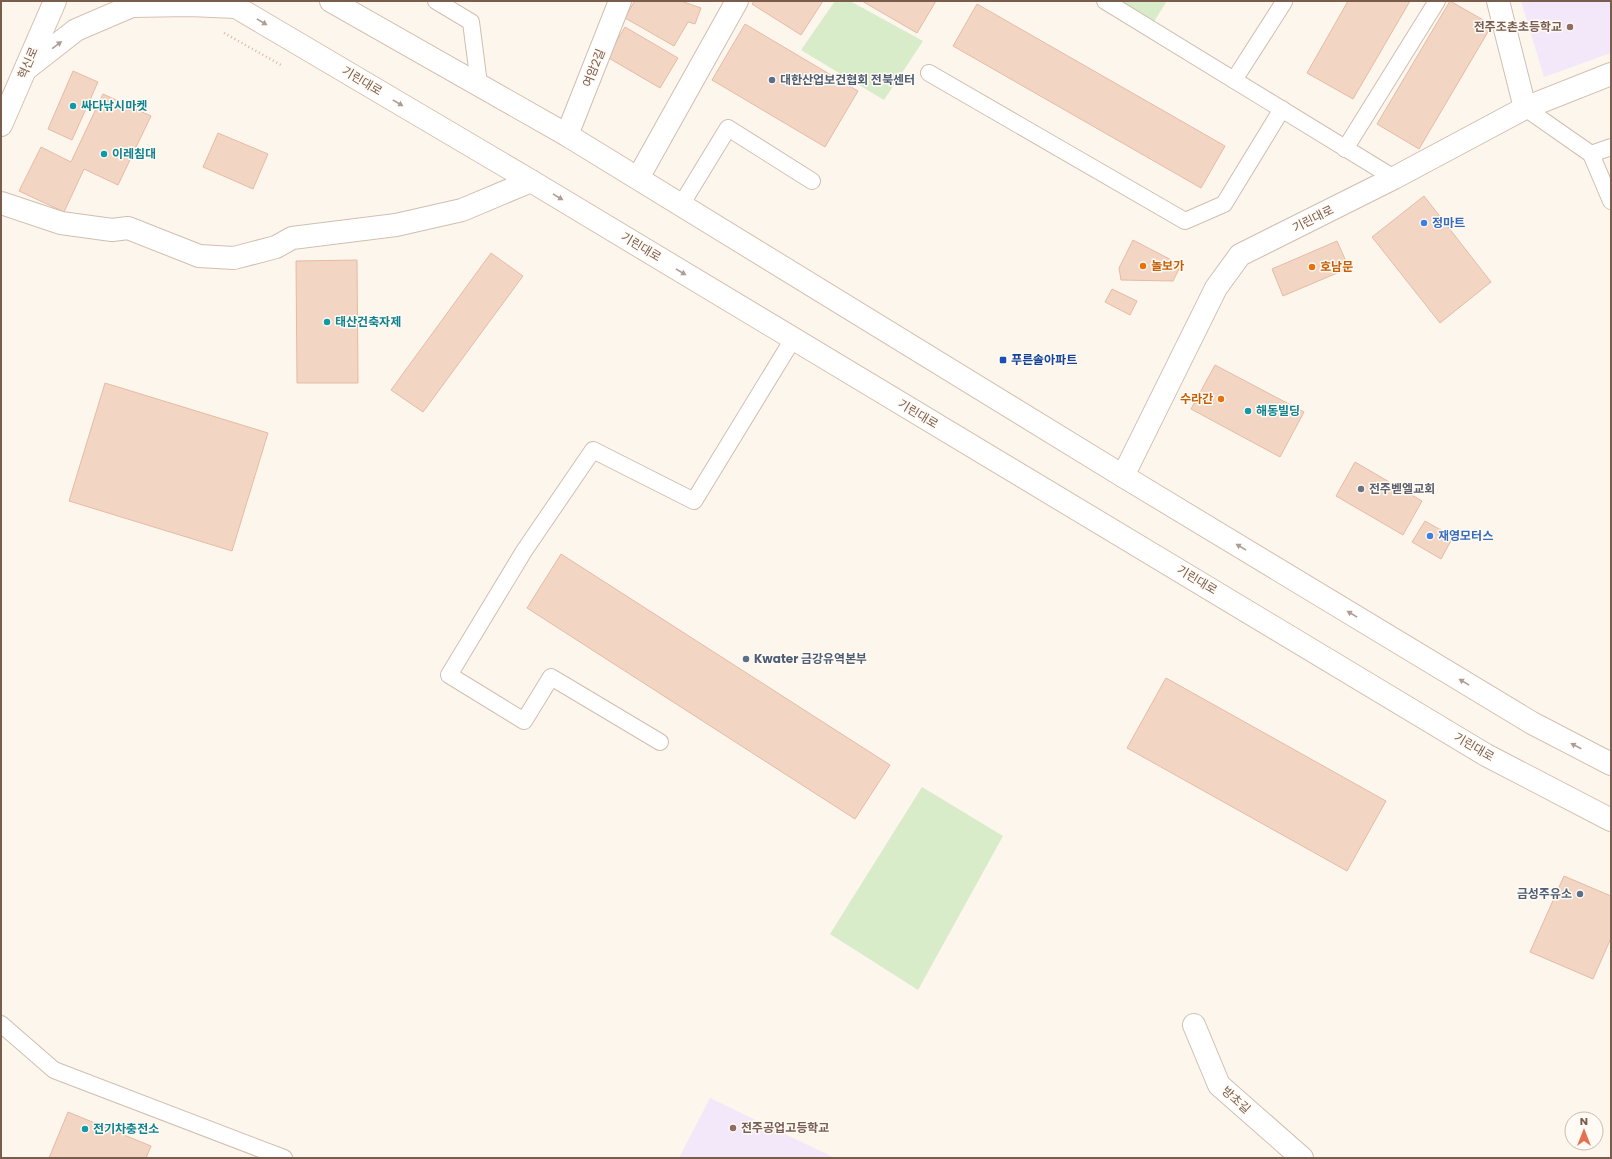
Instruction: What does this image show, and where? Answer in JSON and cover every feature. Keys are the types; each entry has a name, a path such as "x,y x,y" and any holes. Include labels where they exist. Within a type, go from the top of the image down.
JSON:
{"street":[{"name":"혁신로","path":"1,125 55,1"},
{"path":"331,1 568,135 1123,476 1532,723 1611,764"},
{"name":"여암2길","path":"568,135 620,1"},
{"path":"638,178 736,1"},
{"path":"1498,1 1525,108"},
{"path":"26,68 76,30 132,6 233,4"},
{"name":"기린대로","path":"233,4 1094,518 1486,755 1611,820"},
{"name":"기린대로","path":"1123,476 1216,288 1240,255 1394,178 1525,108 1611,74"},
{"path":"1,203 61,223 112,230 128,228 199,256 234,258 276,247 292,238 396,225 462,210 531,181"},
{"name":"방초길","path":"1194,1025 1219,1085 1302,1158"}],"lane":[{"path":"436,1 471,22 479,84"},
{"path":"1105,1 1394,178"},
{"path":"1234,80 1284,2 1282,1"},
{"path":"1345,149 1437,1"},
{"path":"929,73 1185,221 1224,204 1282,109"},
{"path":"1525,108 1591,154 1611,202"},
{"path":"681,205 728,128 812,181"},
{"path":"1591,154 1611,147"},
{"path":"660,742 551,677 524,721 449,675 524,551 594,450 694,501 792,339"},
{"path":"1,1024 54,1070 284,1158"}],"shaded area":[{"name":"전주조촌초등학교","path":"1521,1 1611,1 1611,53 1544,77"},
{"name":"전주공업고등학교","path":"710,1098 835,1158 679,1158"}],"green space":[{"path":"835,1 850,1 923,41 884,100 801,50"},
{"path":"1118,1 1167,1 1153,23"},
{"path":"922,787 1003,836 918,990 830,934"}],"building":[{"path":"632,1 681,1 701,8 695,24 688,22 674,46 625,18 634,2"},
{"path":"754,1 823,1 801,35 752,4"},
{"path":"862,1 936,1 917,33"},
{"path":"1348,1 1410,1 1353,99 1307,73"},
{"path":"1450,1 1492,25 1419,149 1377,124"},
{"path":"977,4 1225,146 1201,188 953,46"},
{"path":"745,24 858,91 825,147 712,80"},
{"path":"625,27 678,58 660,88 607,57"},
{"name":"싸다낚시마켓","path":"73,71 98,82 72,140 48,129"},
{"name":"이레침대","path":"103,94 151,116 118,185 84,169 64,212 19,191 41,147 71,162"},
{"path":"218,133 268,154 253,189 203,167"},
{"path":"1424,196 1491,282 1440,323 1372,237"},
{"path":"1133,240 1181,265 1173,281 1121,280 1119,268"},
{"path":"1337,241 1349,268 1283,296 1272,269"},
{"path":"491,253 523,276 423,412 391,390"},
{"name":"태산건축자제","path":"357,260 358,383 297,383 296,261"},
{"path":"1112,289 1137,301 1130,315 1105,302"},
{"name":"해동빌딩","path":"1215,365 1304,412 1280,457 1191,409"},
{"path":"105,383 268,433 232,551 69,501"},
{"path":"1355,462 1422,501 1403,535 1336,496"},
{"path":"1425,521 1453,537 1441,559 1412,542"},
{"path":"561,554 890,765 855,819 527,608"},
{"path":"1166,678 1386,801 1347,871 1127,748"},
{"path":"1564,876 1611,896 1611,938 1593,979 1530,952"},
{"name":"전기차충전소","path":"68,1112 151,1146 146,1158 49,1158"}],"place":[{"name":"전주조촌초등학교","path":"1570,27"},
{"name":"대한산업보건협회 전북센터","path":"772,80"},
{"name":"싸다낚시마켓","path":"73,106"},
{"name":"이레침대","path":"104,154"},
{"name":"정마트","path":"1424,223"},
{"name":"놀보가","path":"1143,266"},
{"name":"호남문","path":"1312,267"},
{"name":"태산건축자제","path":"327,322"},
{"name":"푸른솔아파트","path":"1003,360"},
{"name":"수라간","path":"1221,399"},
{"name":"해동빌딩","path":"1248,411"},
{"name":"전주벧엘교회","path":"1361,489"},
{"name":"재영모터스","path":"1430,536"},
{"name":"Kwater 금강유역본부","path":"746,659"},
{"name":"금성주유소","path":"1580,894"},
{"name":"전주공업고등학교","path":"733,1128"},
{"name":"전기차충전소","path":"85,1129"}]}
